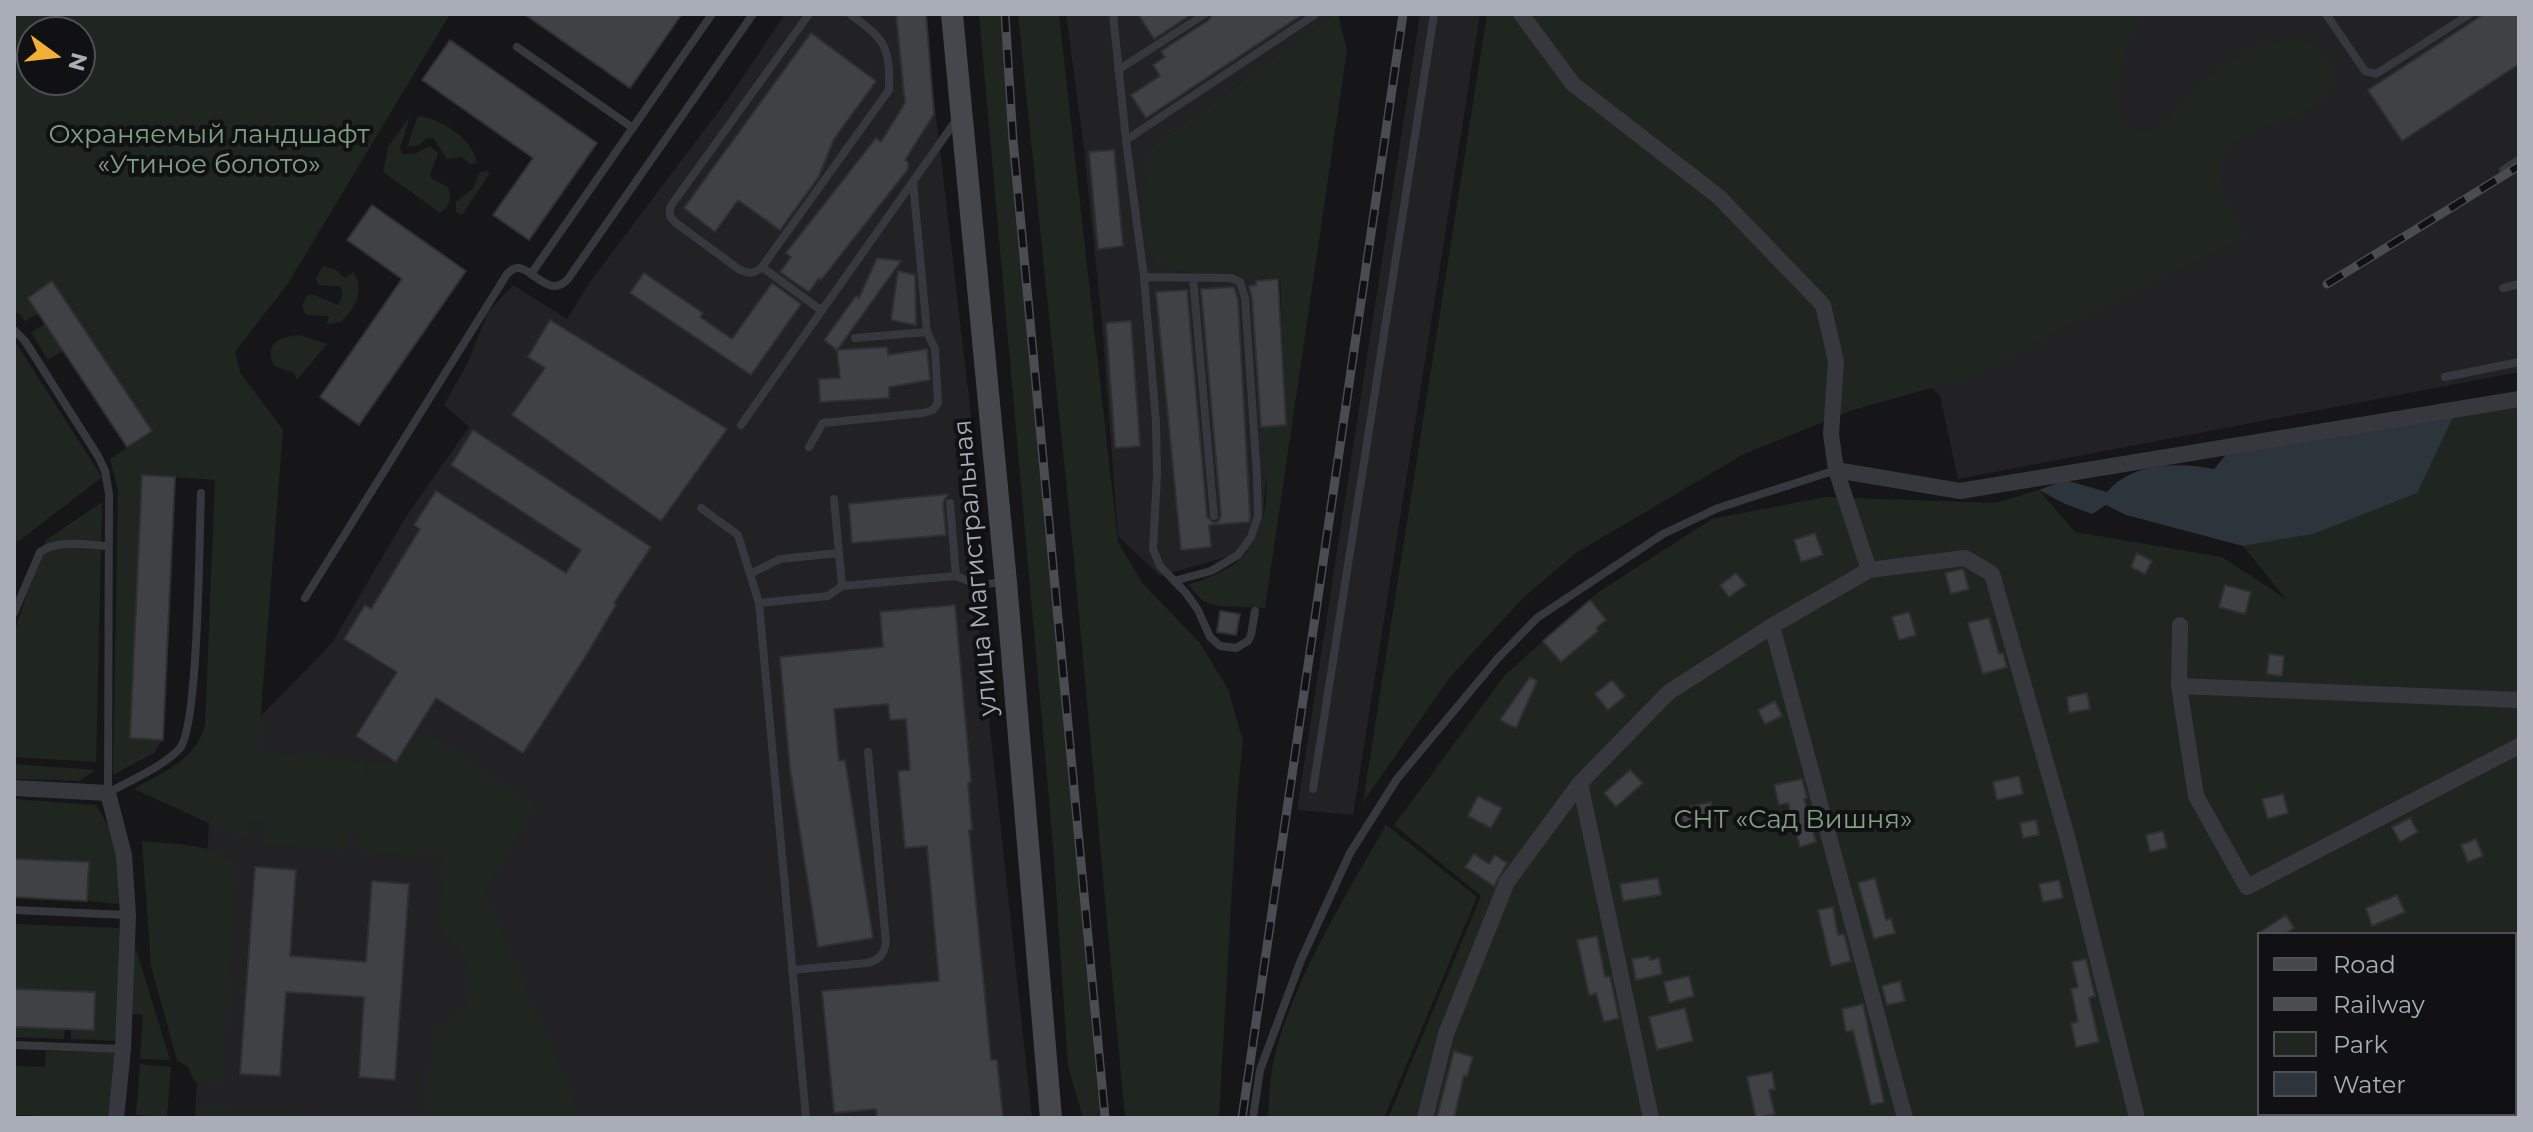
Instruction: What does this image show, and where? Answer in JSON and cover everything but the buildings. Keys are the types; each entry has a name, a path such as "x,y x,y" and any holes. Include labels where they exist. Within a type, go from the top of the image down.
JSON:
{"main road":[{"name":"улица Магистральная","path":"952,14 1006,582 1051,1118"}],"street":[{"path":"1521,14 1573,84 1719,197 1823,305 1836,361 1831,434 1836,470 1869,570"},
{"path":"1836,470 1960,491 2519,399"},
{"path":"1425,1118 1446,1034 1507,882 1580,783 1669,692 1772,626 1869,570 1965,558 1992,574 2068,840 2137,1118"},
{"path":"2180,625 2179,686 2196,796 2247,887 2519,746"},
{"path":"1772,626 1905,1118"},
{"path":"2179,686 2519,700"},
{"path":"1580,783 1651,1118"},
{"path":"14,788 108,793 124,855 128,915 123,1049 116,1118"}],"lane":[{"path":"531,274 712,14"},
{"path":"305,598 507,274 512,268 519,267 554,287 568,279 753,14"},
{"path":"809,14 670,207 670,216 676,223 748,273 757,272 762,267 889,90 890,76 882,39 850,14"},
{"path":"1113,14 1144,277 1157,447 1153,549 1160,566 1198,610 1210,637 1220,646 1236,648 1248,641 1255,611"},
{"path":"1118,70 1205,14"},
{"path":"1126,140 1316,14"},
{"path":"1313,789 1434,14"},
{"path":"2326,14 2365,71 2376,74 2470,14"},
{"path":"517,47 633,128"},
{"path":"741,425 963,110"},
{"path":"2503,170 2519,160"},
{"path":"809,447 823,423 933,410 938,403 935,349 927,332 913,182"},
{"path":"762,267 822,311"},
{"path":"1144,277 1231,278 1240,282 1244,291 1258,516 1251,537 1238,555 1211,571 1174,581"},
{"path":"1193,278 1214,516"},
{"path":"2503,288 2519,284"},
{"path":"14,330 25,341 105,471 109,494 108,793"},
{"path":"855,338 927,332"},
{"path":"2445,377 2519,362"},
{"path":"1253,1118 1260,1070 1301,960 1350,853 1397,779 1498,658 1537,618 1663,534 1718,508 1836,470"},
{"path":"108,793 172,756 182,746 188,730 192,702 201,493"},
{"path":"834,499 842,586"},
{"path":"950,503 956,576"},
{"path":"701,508 738,535 759,603 806,1118"},
{"path":"14,613 40,552 48,546 108,546"},
{"path":"750,574 780,559 839,553"},
{"path":"759,603 828,596 842,586 956,576 979,585 1006,582"},
{"path":"792,970 867,963 877,960 884,952 886,942 868,752"},
{"path":"14,910 128,915"},
{"path":"14,1045 123,1049"}],"shaded area":[{"path":"785,14 924,14 976,458 961,459 1032,1118 195,1118 209,819 261,716 332,643 407,515 469,427 444,405 468,362 488,312 513,285 567,319 590,282 730,96"},
{"path":"1066,14 1334,14 1150,148 1179,271 1280,275 1261,547 1160,576 1118,536 1102,322"},
{"path":"1420,14 1480,14 1353,815 1297,810"},
{"path":"1929,14 2519,14 2519,372 1958,479 1940,396 1755,209"}],"green space":[{"name":"Охраняемый ландшафт «Утиное болото»","path":"14,14 450,14 289,282 235,352 240,372 283,430 258,750 366,762 361,816 368,762 397,763 421,728 536,806 485,892 582,1118 427,1118 432,1029 448,1023 460,1012 470,984 463,954 440,931 444,859 435,858 436,842 427,841 427,857 357,852 359,834 349,832 347,851 263,845 265,823 250,822 248,841 134,789 167,771 186,756 194,748 205,726 215,480 143,475 163,739 154,753 113,775 118,491 110,459 151,431 51,282 28,298 38,314 25,321 19,313 14,313"},
{"path":"979,14 1001,14 1100,1118 1083,1118 1068,1066 1053,845"},
{"path":"1018,14 1059,14 1118,542 1143,584 1200,643 1228,689 1243,741 1219,1118 1125,1118 1073,550"},
{"path":"1338,14 1347,50 1265,608 1218,606 1203,601 1188,585 1232,565 1254,542 1265,511 1263,427 1286,425 1280,276 1186,272 1163,266 1156,260 1150,253 1144,225 1150,148"},
{"path":"1487,14 2142,14 2121,66 2116,94 2123,118 2138,130 2162,128 2217,70 2250,49 2268,43 2295,40 2317,46 2328,60 2332,82 2328,94 2307,112 2243,137 2224,155 2219,166 2223,191 2245,238 2107,305 1974,376 1853,410 1744,454 1576,553 1525,596 1451,676 1363,802"},
{"path":"410,116 400,148 402,154 414,154 430,146 438,153 430,175 448,187 450,195 448,205 440,213 383,172 388,147"},
{"path":"422,116 456,132 469,146 477,163 470,164 462,157 447,159 434,139 427,138 419,145 407,147 417,118"},
{"path":"480,172 490,173 462,215 456,212 456,202 473,188"},
{"path":"323,266 335,269 345,278 353,272 359,285 357,298 341,322 327,324 329,316 306,315 302,306 307,295 338,305 342,293 340,286 319,285 316,279"},
{"path":"45,324 63,351 48,360 31,332"},
{"path":"300,335 327,344 297,380 294,373 274,366 271,352 280,339"},
{"path":"14,340 102,477 19,541 14,539"},
{"name":"СНТ «Сад Вишня»","path":"2519,403 2519,1118 1388,1118 1481,896 1394,825 1505,675 1597,593 1712,519 1825,497 1995,503 2039,490 2075,532 2222,557 2286,599 2243,546 2313,534 2453,417"},
{"path":"102,502 96,762 14,757 14,632 46,540"},
{"path":"14,764 96,770 79,781 14,779"},
{"path":"14,799 96,805 111,831 118,852 118,904 87,901 88,863 14,859"},
{"path":"1386,825 1477,897 1384,1118 1268,1118 1271,1075 1289,1011 1318,946"},
{"path":"142,841 207,849 220,853 235,867 223,1083 194,1081 188,1067 177,1060 151,966"},
{"path":"14,924 119,928 117,1041 71,1039 71,1029 14,989"},
{"path":"130,929 170,1060 140,1059 143,1015 127,1013"},
{"path":"14,1027 65,1028 64,1039 14,1037"},
{"path":"46,1051 117,1052 107,1118 14,1115 14,1066 45,1067"},
{"path":"140,1064 171,1067 167,1117 136,1115"},
{"path":"199,1108 366,1118 204,1118"}],"water":[{"path":"2453,417 2417,493 2313,534 2243,546 2126,515 2106,505 2092,514 2039,490 2065,480 2107,492 2117,482 2143,470 2171,465 2214,469 2226,455"}],"railway":[{"path":"1005,14 1013,140 1105,1118"},
{"path":"1242,1118 1403,14"},
{"path":"2327,284 2519,166"}]}
